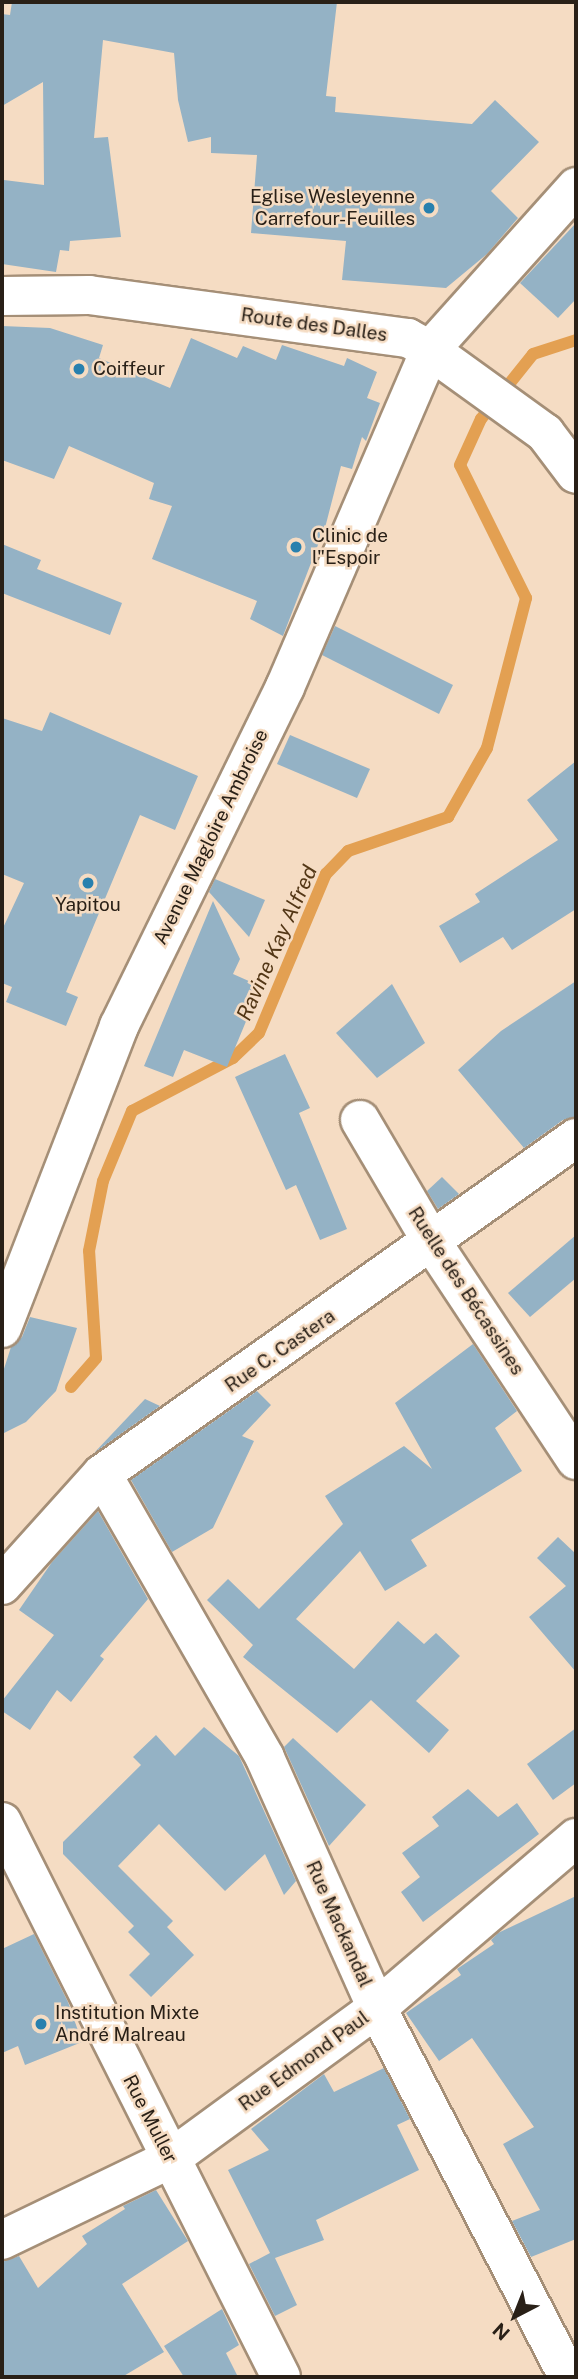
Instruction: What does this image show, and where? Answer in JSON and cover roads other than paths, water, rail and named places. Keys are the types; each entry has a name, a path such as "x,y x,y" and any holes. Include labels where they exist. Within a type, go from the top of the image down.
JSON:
{"street":[{"name":"Avenue Magloire Ambroise","path":"2,1328 119,1026 285,687 430,350 576,187"},
{"name":"Route des Dalles","path":"2,296 89,295 408,338 483,386 545,433 576,474"},
{"name":"Ruelle des Bécassines","path":"360,1120 433,1244 576,1460"},
{"name":"Rue C. Castera","path":"2,1585 102,1474 433,1244 576,1138"},
{"name":"Rue Mackandal","path":"102,1474 265,1758 377,2008 568,2377"},
{"name":"Rue Muller","path":"2,1822 281,2377"},
{"name":"Rue Edmond Paul","path":"2,2240 170,2159 377,2008 576,1838"}],"waterway":[{"name":"Ravine Kay Alfred","path":"71,1387 96,1358 89,1251 103,1181 132,1111 233,1058 259,1033 326,874 348,851 448,817 487,748 526,598 460,465 481,419 533,354 576,340"}],"place":[{"name":"Eglise Wesleyenne Carrefour-Feuilles","path":"429,208"},
{"name":"Coiffeur","path":"79,369"},
{"name":"Clinic de l\"Espoir","path":"296,547"},
{"name":"Yapitou","path":"88,883"},
{"name":"Institution Mixte André Malreau","path":"41,2024"}]}
